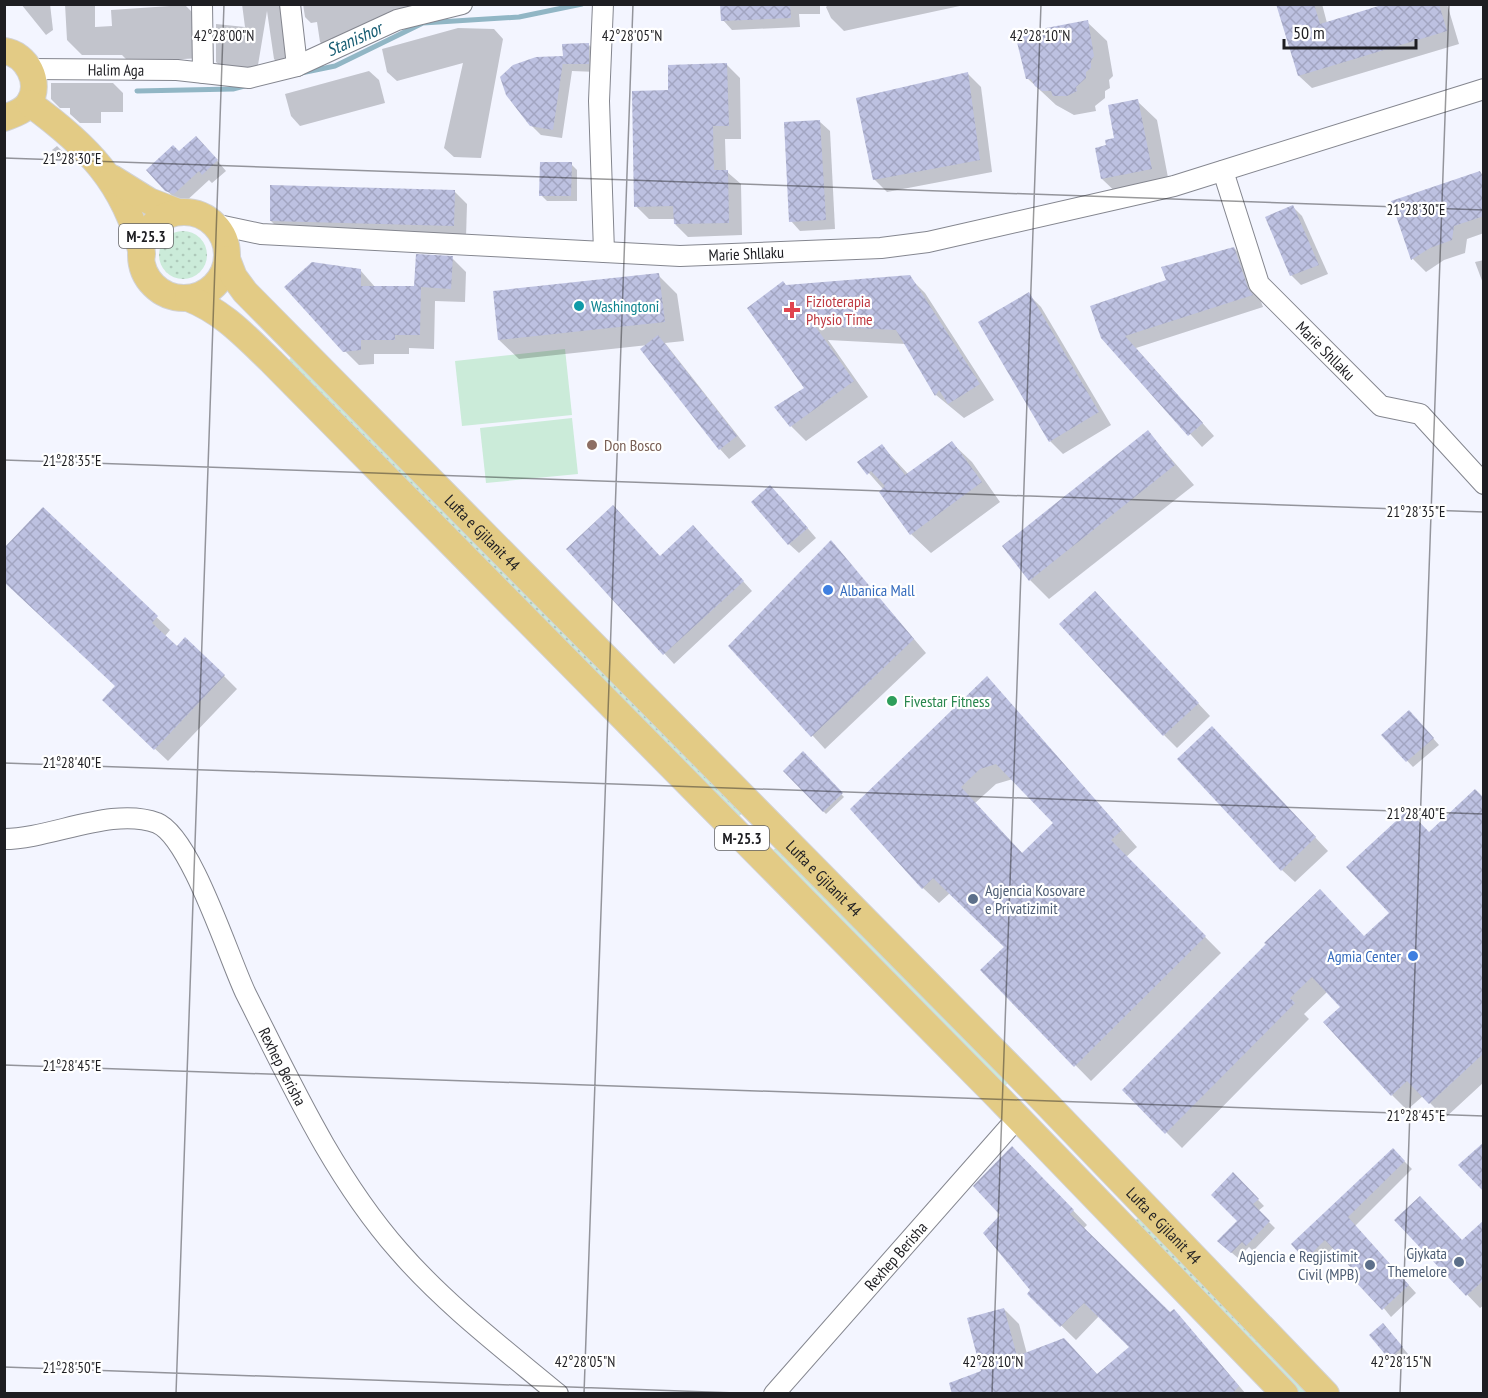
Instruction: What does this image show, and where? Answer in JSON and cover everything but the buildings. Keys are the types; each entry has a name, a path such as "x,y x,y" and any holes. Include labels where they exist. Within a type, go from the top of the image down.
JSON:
{"main road":[{"path":"4,118 21,111 29,103 33,83 29,69 18,56 6,50"},
{"name":"M-25.3","path":"29,103 68,131 109,176 129,210 144,268 150,281 161,291 174,297 188,298"},
{"name":"M-25.3","path":"109,176 149,201 178,213 197,214 214,224 221,232 227,256"},
{"name":"M-25.3","path":"142,255 143,243 156,223 178,213"},
{"path":"188,298 202,294 214,286 223,273 227,256"},
{"name":"Lufta e Gjilanit 44","path":"227,256 234,277 253,300 1053,1111 1326,1394"},
{"name":"Lufta e Gjilanit 44","path":"188,298 210,306 226,318 271,361 1018,1117 1285,1394"}],"street":[{"path":"202,4 203,73"},
{"path":"291,4 297,66"},
{"name":"Halim Aga","path":"29,69 124,69 249,78 297,66 396,12 462,4"},
{"path":"601,8 599,101 604,252"},
{"name":"Marie Shllaku","path":"214,224 261,234 680,256 881,248 909,244 1174,186 1484,89"},
{"name":"Marie Shllaku","path":"1223,171 1259,284 1381,406 1420,414 1484,484"},
{"name":"Marie Shllaku","path":"227,256 237,244 261,234"},
{"name":"Rexhep Berisha","path":"4,839 115,819 142,820 158,824 169,831 195,874 244,991 330,1157 399,1251 463,1314 558,1394"},
{"name":"Rexhep Berisha","path":"774,1394 1018,1117"}],"green space":[{"path":"178,231 188,231 200,238 207,250 207,260 200,272 188,279 178,279 163,268 159,260 159,250 170,235"},
{"path":"565,349 572,415 462,426 455,361"},
{"path":"292,356 745,811 738,817 287,363"},
{"path":"572,418 578,474 486,483 480,428"},
{"path":"778,846 1010,1081 1002,1089 772,851"},
{"path":"1141,1216 1310,1393 1299,1393 1134,1221"}],"waterway":[{"name":"Stanishor","path":"301,73 335,66 423,23 519,17 582,4"},
{"name":"Stanishor","path":"137,91 233,89 248,85"}],"place":[{"name":"Washingtoni","path":"579,306"},
{"name":"Fizioterapia Physio Time","path":"792,310"},
{"name":"Don Bosco","path":"592,445"},
{"name":"Albanica Mall","path":"828,590"},
{"name":"Fivestar Fitness","path":"892,701"},
{"name":"Agjencia Kosovare e Privatizimit","path":"973,899"},
{"name":"Agmia Center","path":"1413,956"},
{"name":"Gjykata Themelore","path":"1459,1262"},
{"name":"Agjencia e Regjistimit Civil (MPB)","path":"1370,1265"}]}
